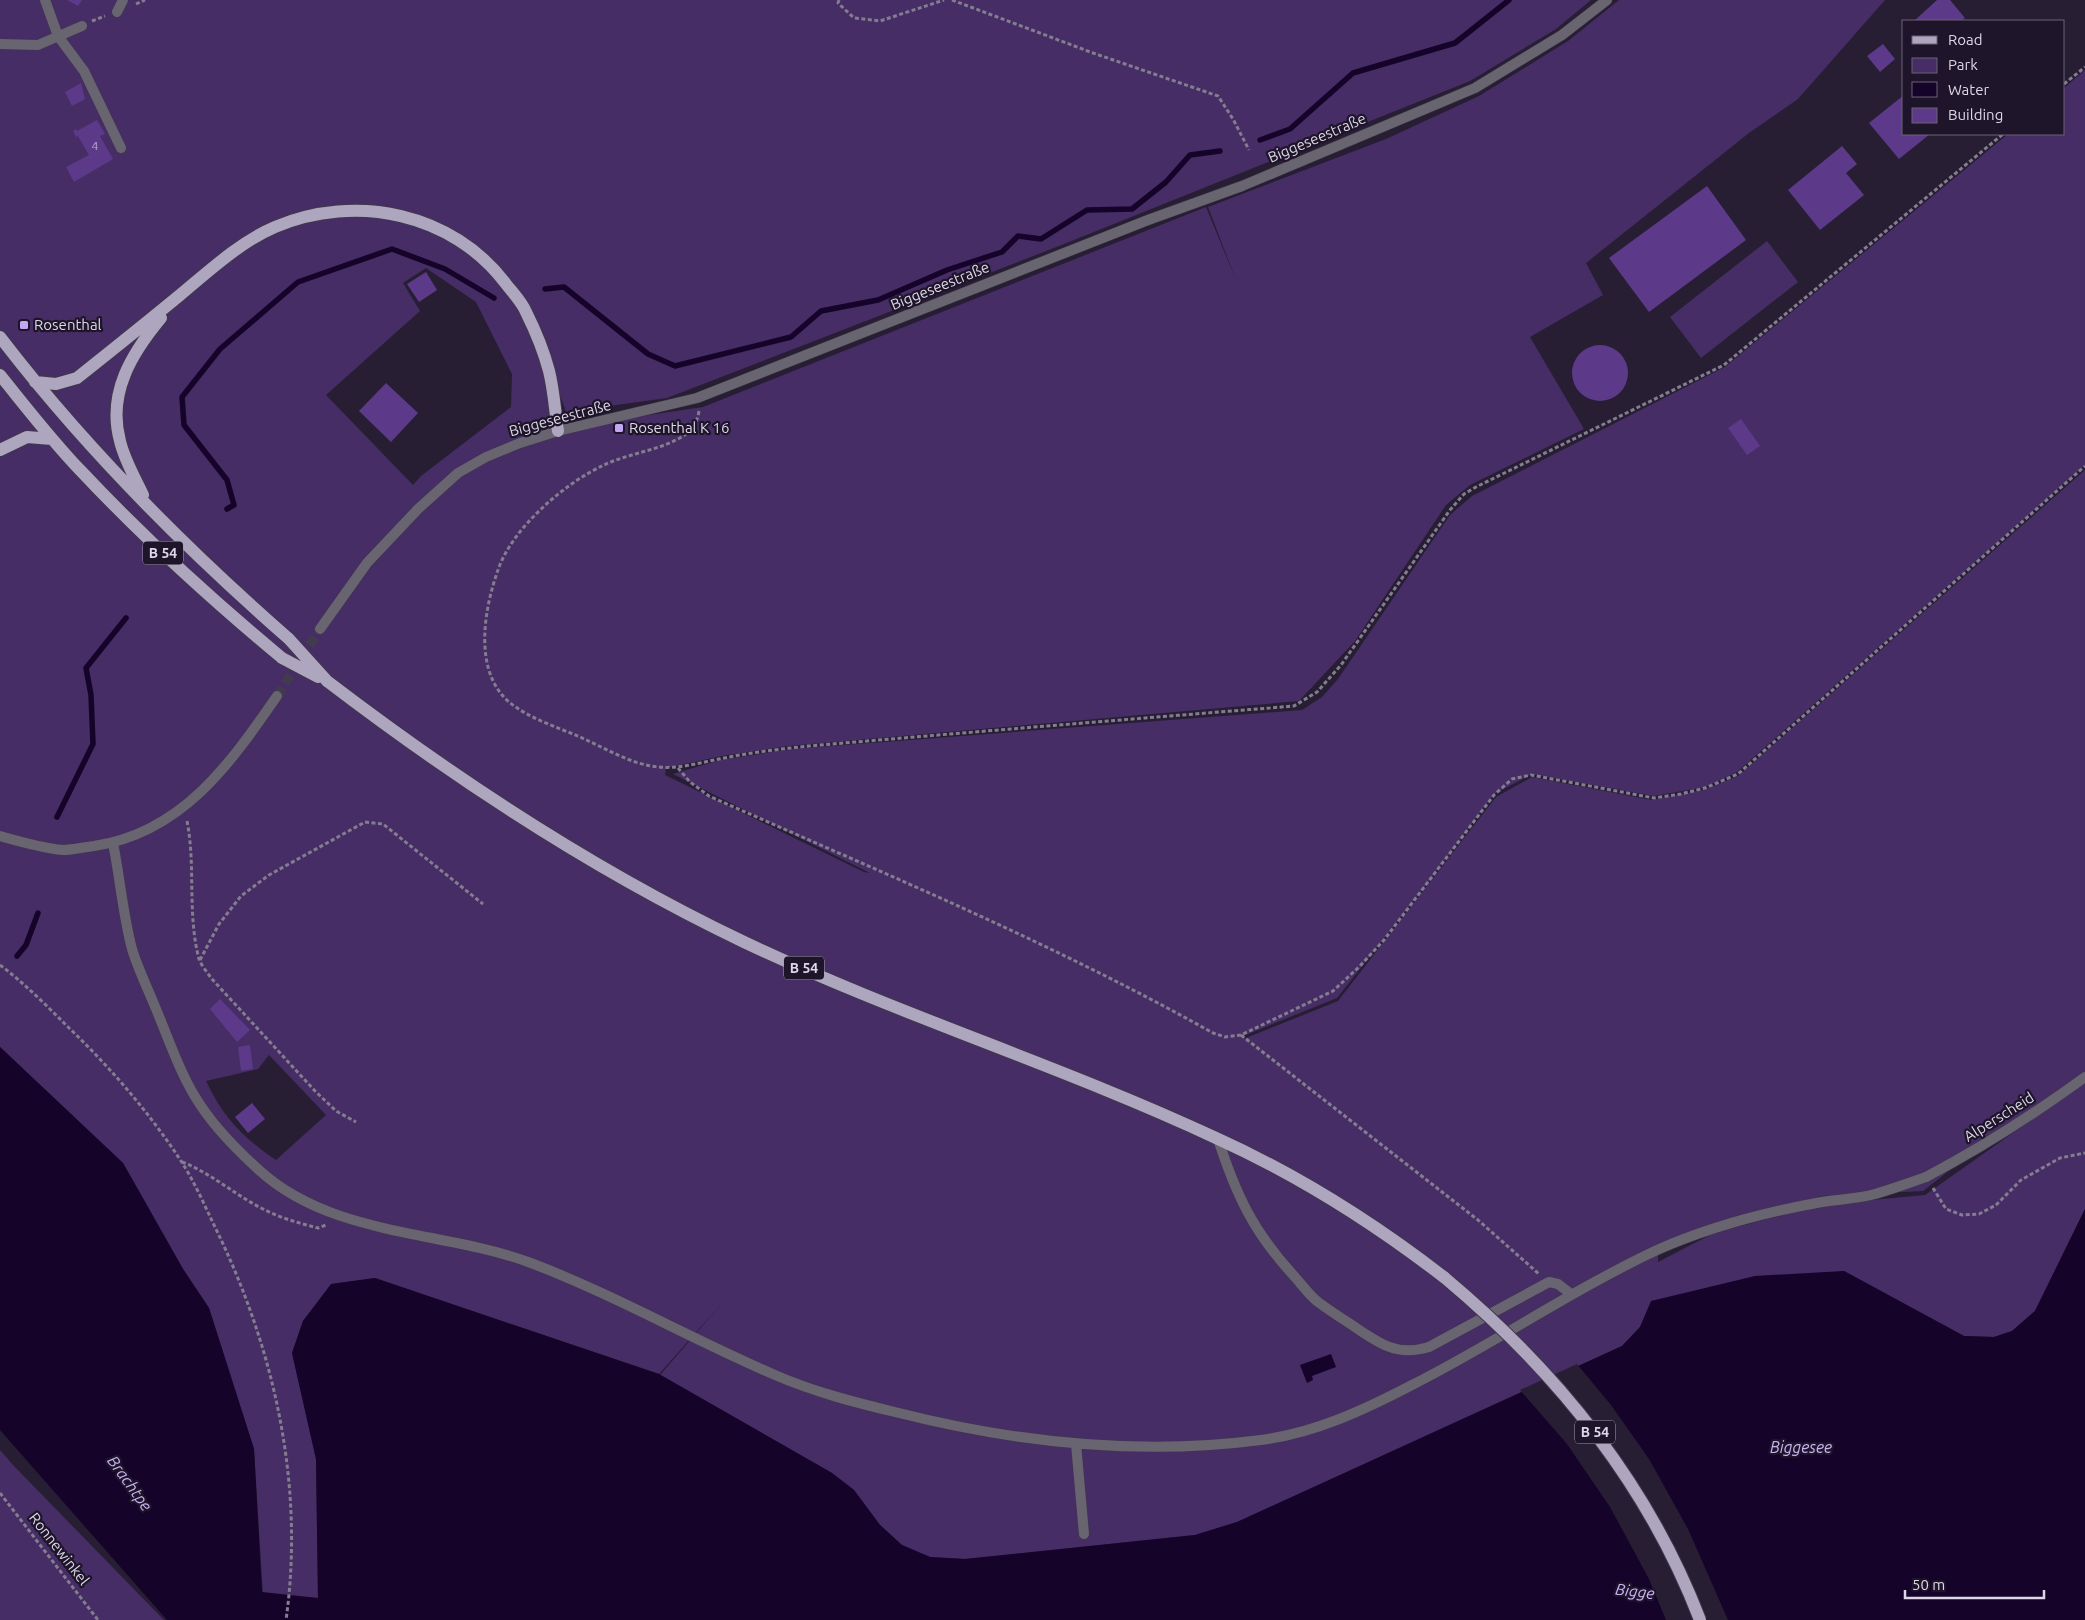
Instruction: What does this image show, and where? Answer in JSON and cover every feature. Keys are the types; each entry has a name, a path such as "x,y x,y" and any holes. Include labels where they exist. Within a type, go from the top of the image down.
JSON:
{"main road":[{"path":"35,382 56,384 77,378 244,245 274,228 308,215 346,210 418,219 457,238 493,266 525,310 549,371 558,431"},
{"path":"146,503 120,441 116,409 123,374 132,356 179,296"},
{"name":"B 54","path":"0,337 87,443 225,583 289,640 327,681"},
{"name":"B 54","path":"0,375 52,439 132,524 198,587 282,658 327,681 415,747 497,804 584,858 665,902 745,942 844,985 1137,1102 1218,1139 1317,1191 1376,1227 1445,1278 1516,1340 1566,1395 1603,1442 1656,1524 1686,1584 1700,1620"},
{"path":"0,450 26,437 52,439"}],"street":[{"path":"45,0 58,36 84,71 121,148"},
{"path":"116,12 123,0"},
{"name":"Biggeseestraße","path":"320,630 367,563 418,509 458,473 486,457 520,443 558,431 697,398 1148,220 1242,186 1475,88 1562,35 1607,0"},
{"path":"0,44 38,45 82,26"},
{"path":"0,836 30,844 65,850 113,843 154,828 185,808 208,786 244,743 277,696"},
{"name":"Alperscheid","path":"113,843 132,949 182,1073 200,1105 224,1136 264,1175 298,1197 337,1215 394,1229 462,1242 530,1263 619,1301 779,1377 856,1403 995,1435 1076,1444 1144,1447 1206,1445 1265,1440 1313,1429 1361,1411 1467,1357 1571,1294 1660,1249 1713,1228 1811,1204 1870,1196 1926,1177 1982,1148 2085,1077"},
{"path":"1218,1139 1232,1182 1249,1217 1271,1251 1317,1301 1371,1338 1393,1349 1414,1352 1429,1347 1549,1282 1558,1284 1571,1294"},
{"path":"1076,1444 1084,1534"}],"path":[{"path":"839,0 838,2 854,18 880,21 944,0"},
{"path":"952,0 1093,53 1218,96 1234,119 1249,150"},
{"path":"2065,83 2085,67"},
{"path":"697,398 699,410 697,421 690,431 678,440 605,465 580,479 556,497 516,536 498,567 490,596 486,629 490,675 498,690 510,702 556,726 640,764 678,768 790,748 1294,706 1302,703 1317,692 1341,666 1450,510 1464,494 1724,365 2002,135"},
{"path":"678,768 690,782 709,796 1002,926 1134,989 1213,1033 1225,1037 1241,1036 1333,991 1354,972 1384,940 1494,795 1512,780 1531,775 1654,798 1705,788 1738,774 2085,466"},
{"path":"185,808 191,839 192,906 199,960 211,978 315,1090 336,1111 356,1122"},
{"path":"199,960 219,924 241,896 269,875 365,822 383,824 483,904"},
{"path":"0,965 97,1054 134,1098 182,1162 237,1271 264,1348 276,1392 285,1456 291,1534 291,1575 286,1620"},
{"path":"1241,1036 1478,1220 1549,1282"},
{"path":"1926,1177 1946,1209 1962,1215 1979,1214 1996,1205 2021,1180 2060,1158 2085,1153"},
{"path":"182,1162 199,1168 223,1186 263,1210 294,1222 318,1228 329,1224 337,1215"},
{"name":"Ronnewinkel","path":"0,1493 98,1620"}],"green space":[{"path":"0,0 1591,0 1556,29 1470,81 1059,246 667,398 566,412 553,374 562,428 703,407 1206,207 1236,280 1208,207 1386,139 1479,96 1568,41 1619,0 1885,0 1798,99 1749,133 1586,263 1603,295 1530,337 1584,429 1470,485 1446,505 1355,641 1299,701 789,746 722,756 666,768 665,775 864,872 870,873 673,774 720,760 791,749 1302,710 1322,697 1338,679 1450,515 1472,496 1725,367 2007,135 2065,135 2065,87 2085,70 2085,465 1737,772 1705,787 1654,796 1532,774 1494,794 1428,883 1337,998 1243,1036 1246,1038 1338,1001 1496,797 1532,777 1652,800 1704,790 1738,776 2085,470 2085,1076 1972,1153 1923,1191 1822,1196 1710,1226 1658,1255 1658,1262 1714,1233 1819,1205 1925,1195 2085,1082 2085,1209 2035,1311 2012,1331 1994,1337 1964,1336 1844,1271 1652,1301 1640,1327 1622,1346 1237,1522 1195,1535 965,1559 930,1557 902,1545 880,1525 854,1490 832,1473 660,1375 724,1301 659,1374 375,1278 332,1284 303,1321 292,1353 316,1459 318,1598 263,1595 254,1449 209,1308 183,1269 123,1163 0,1047","holes":["426,268 476,302 512,374 511,407 421,476 413,485 326,395 420,311 403,283","269,1055 326,1115 276,1160 235,1126 219,1105 206,1081 258,1069"]},
{"path":"1767,241 1798,282 1701,358 1670,317"},
{"path":"0,1450 13,1465 164,1620 0,1620"}],"water":[{"name":"Biggesee","path":"0,1047 123,1163 183,1269 209,1308 254,1449 262,1592 318,1598 316,1459 292,1353 303,1321 331,1284 375,1278 659,1374 832,1473 854,1490 880,1525 902,1545 930,1557 965,1559 1195,1535 1237,1522 1622,1346 1640,1327 1651,1301 1755,1276 1844,1271 1964,1336 1994,1337 2012,1331 2035,1311 2085,1209 2085,1620 167,1620 0,1430"},
{"path":"1331,1354 1336,1367 1312,1376 1313,1380 1307,1383 1300,1365"}],"pier":[{"path":"1577,1364 1611,1405 1649,1459 1688,1529 1728,1620 1666,1620 1649,1579 1610,1507 1567,1444 1520,1390"}],"building":[{"path":"67,0 82,0 78,6"},
{"path":"1937,0 1950,0 1965,18 1962,20 1915,20"},
{"path":"1883,44 1895,59 1880,72 1867,56"},
{"path":"81,83 85,99 72,106 65,92"},
{"path":"1902,97 1902,135 1929,135 1899,159 1869,123"},
{"path":"97,120 105,134 100,136 113,159 74,182 66,167 89,155 73,131 76,129 77,131"},
{"path":"1842,146 1857,164 1846,173 1864,195 1820,230 1788,190"},
{"path":"1707,186 1746,240 1649,312 1609,258"},
{"path":"426,272 437,290 419,302 407,284"},
{"path":"1600,345 1611,347 1620,353 1626,362 1628,373 1626,384 1620,393 1611,399 1600,401 1589,399 1580,393 1574,384 1572,373 1574,362 1580,353 1589,347"},
{"path":"386,383 418,413 391,442 359,411"},
{"path":"1741,419 1760,446 1747,455 1728,428"},
{"path":"220,999 250,1030 237,1042 210,1009"},
{"path":"250,1045 253,1069 241,1071 238,1047"},
{"path":"252,1103 265,1119 248,1133 235,1117"}],"waterway":[{"path":"1260,140 1290,129 1353,73 1455,43 1509,0"},
{"path":"545,289 564,287 648,354 675,366 791,337 821,311 878,300 947,270 1002,252 1018,236 1041,239 1087,210 1132,209 1166,182 1190,155 1220,151"},
{"path":"227,509 234,505 227,480 184,425 182,397 220,349 298,282 392,249 445,269 494,298"},
{"path":"57,817 93,744 91,695 86,668 126,618"},
{"path":"17,956 26,945 38,913"}],"tunnel":[{"path":"277,696 320,629"}],"place":[{"name":"Rosenthal","path":"24,325"},
{"name":"Rosenthal K 16","path":"619,428"}],"water label":[{"name":"Brachtpe","path":"130,1483"},
{"name":"Bigge","path":"1635,1591"}]}
